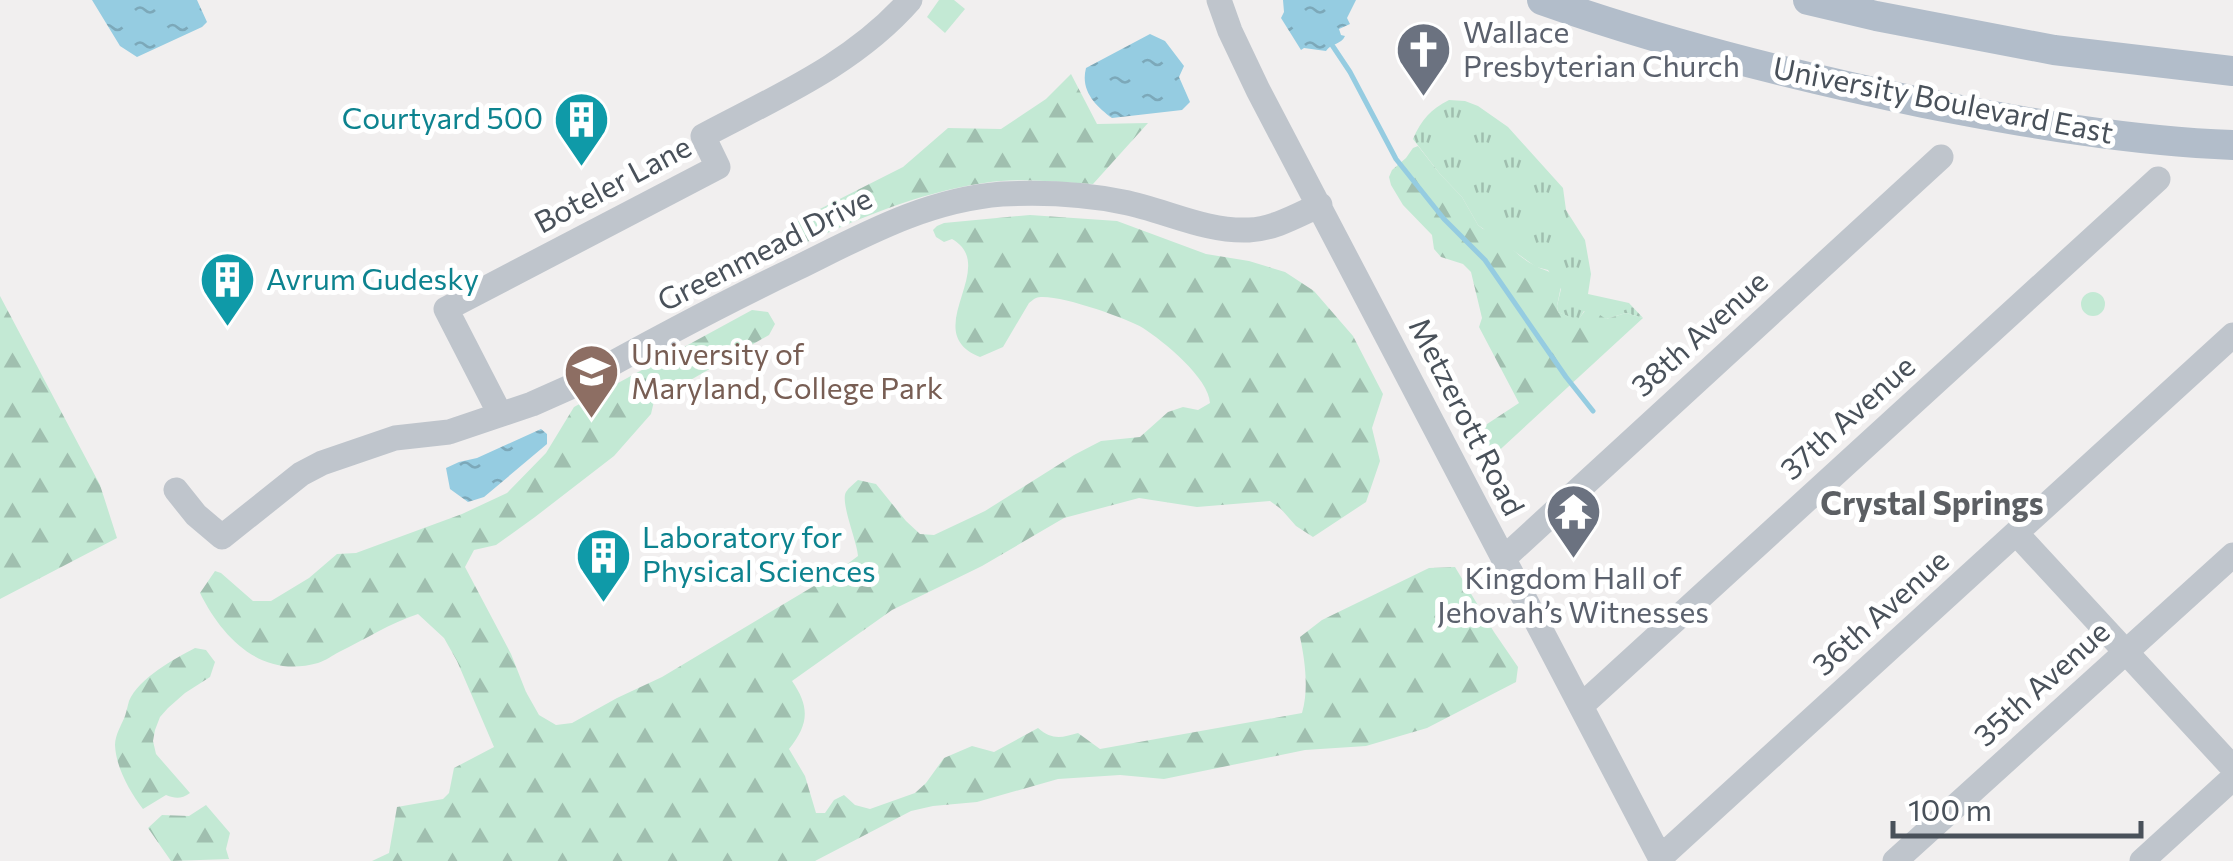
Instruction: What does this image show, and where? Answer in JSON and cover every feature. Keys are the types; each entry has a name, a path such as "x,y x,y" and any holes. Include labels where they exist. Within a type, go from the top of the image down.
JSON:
{"main road":[{"name":"University Boulevard East","path":"1542,0 1812,80 2044,126 2233,145"},
{"path":"1808,0 2054,50 2233,71"}],"street":[{"name":"Boteler Lane","path":"500,414 446,309 718,167 703,136 827,70 893,20 910,0"},
{"name":"Metzerott Road","path":"1218,0 1258,90 1662,859"},
{"name":"38th Avenue","path":"1503,559 1941,158"},
{"name":"37th Avenue","path":"1581,706 2158,179"},
{"name":"Greenmead Drive","path":"176,490 196,515 222,537 302,474 322,463 411,434 450,432 532,404 834,248 938,206 1002,194 1076,196 1122,201 1217,228 1250,230 1272,226 1320,206"},
{"name":"36th Avenue","path":"1662,859 2233,336"},
{"path":"2016,533 2233,768"},
{"name":"35th Avenue","path":"1895,861 2233,554"},
{"path":"2142,861 2233,778"}],"green space":[{"path":"939,0 954,0 965,9 945,33 927,17"},
{"path":"1071,74 1097,124 1148,123 1093,184 1011,180 935,193 794,248 782,231 903,167 948,128 1001,129 1046,99"},
{"path":"1449,100 1478,106 1508,127 1563,188 1566,210 1585,240 1591,274 1588,294 1629,303 1643,318 1626,313 1606,319 1584,311 1578,321 1558,312 1561,289 1548,270 1536,267 1478,225 1462,197 1413,139 1427,116"},
{"path":"1418,146 1462,197 1478,225 1498,231 1523,258 1562,281 1558,312 1578,320 1590,304 1596,303 1606,319 1626,313 1643,318 1491,458 1484,456 1478,430 1519,403 1479,327 1482,318 1471,272 1463,264 1441,257 1434,249 1432,235 1403,205 1391,185 1392,170"},
{"path":"1030,215 1117,221 1206,254 1285,272 1314,291 1353,336 1383,394 1372,428 1380,461 1366,502 1313,537 1270,501 1197,507 1139,498 1064,518 982,566 892,610 792,681 805,715 789,749 805,776 816,813 825,813 834,800 844,795 855,805 870,809 915,793 944,758 972,746 994,752 1038,728 1057,737 1078,733 1100,749 1302,713 1306,685 1300,637 1322,620 1429,568 1455,567 1518,667 1516,682 1427,728 1366,746 1305,750 1164,779 1120,775 1058,779 977,802 911,811 815,861 372,861 389,853 397,807 443,799 449,793 454,768 494,747 457,661 444,638 418,614 318,663 279,665 262,660 220,626 200,593 215,571 253,601 271,601 309,578 337,554 356,553 507,493 546,453 574,407 752,310 768,312 775,324 769,335 654,401 651,414 614,456 496,545 474,550 465,567 539,715 556,725 572,723 662,677 858,556 845,497 858,480 876,484 920,534 934,535 985,511 1101,441 1140,437 1168,412 1183,407 1198,410 1210,403 1194,372 1152,334 1122,318 1073,302 1036,298 1029,303 1003,347 980,357 963,346 956,332 956,316 966,282 965,251 952,239 944,242 936,237 933,230 944,223"},
{"path":"2093,292 2102,295 2102,313 2093,316 2084,313 2081,304 2084,295"},
{"path":"0,296 100,485 117,538 0,599"},
{"path":"195,648 206,650 215,662 210,677 168,708 160,717 153,741 156,754 190,793 178,798 166,795 143,809 121,771 115,745 117,734 129,701 141,685"},
{"path":"206,805 230,833 226,849 229,859 171,861 148,828 162,815 189,816"}],"water":[{"path":"92,0 197,0 207,22 137,57 120,46"},
{"path":"1283,0 1356,0 1347,18 1350,24 1339,29 1345,36 1326,51 1301,50 1281,18"},
{"path":"1150,34 1165,41 1184,66 1179,77 1190,102 1182,110 1112,118 1087,91 1086,68"},
{"path":"541,429 547,434 547,444 484,497 468,502 450,489 446,468"}],"waterway":[{"path":"1332,45 1396,159 1444,219 1485,260 1593,411"}],"place":[{"name":"Wallace Presbyterian Church","path":"1424,99"},
{"name":"Courtyard 500","path":"582,168"},
{"name":"Avrum Gudesky","path":"227,329"},
{"name":"University of Maryland, College Park","path":"592,421"},
{"name":"Kingdom Hall of Jehovah’s Witnesses","path":"1573,560"},
{"name":"Laboratory for Physical Sciences","path":"603,604"}],"district":[{"name":"Crystal Springs","path":"1932,504"}]}
